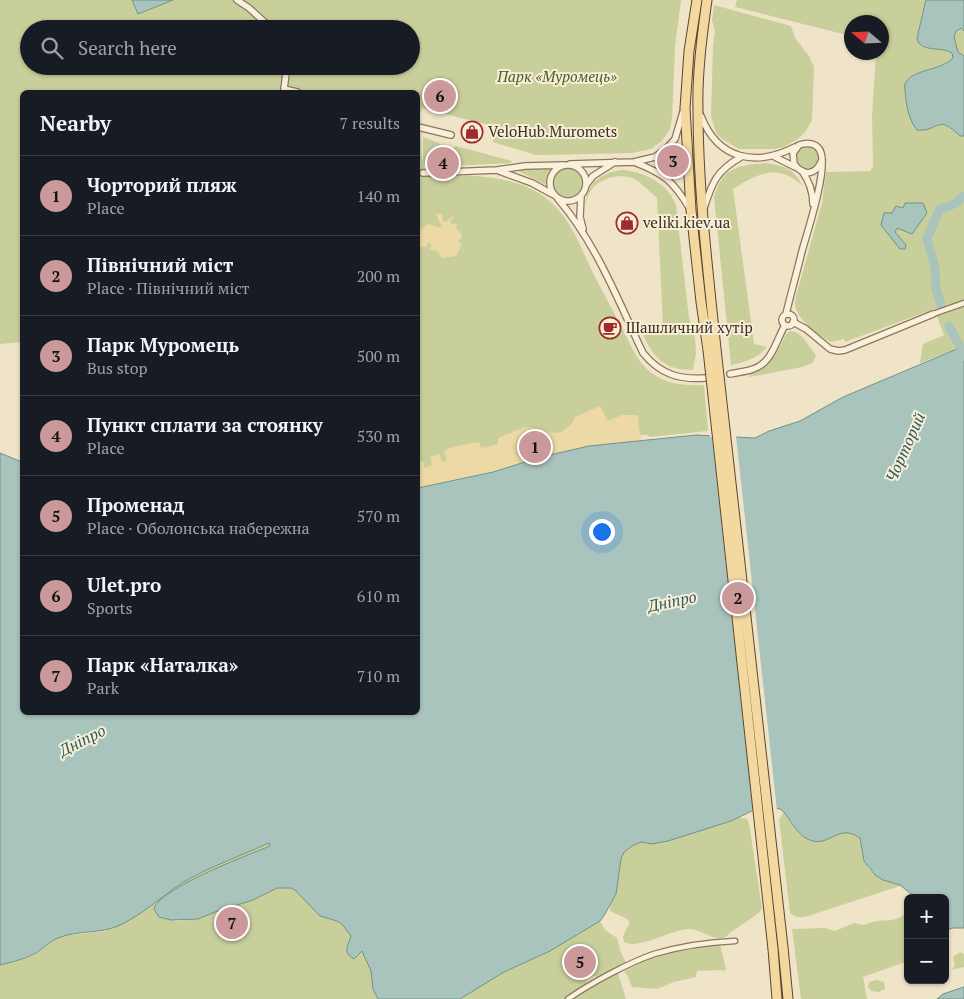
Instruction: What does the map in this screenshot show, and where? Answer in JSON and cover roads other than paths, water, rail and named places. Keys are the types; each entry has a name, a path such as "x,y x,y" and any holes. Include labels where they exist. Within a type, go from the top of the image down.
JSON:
{"main road":[{"path":"707,0 698,109 702,213 712,350 777,999"},
{"path":"696,4 689,52 685,108 690,210 701,302 712,350 788,999"}],"street":[{"path":"237,0 262,20"},
{"path":"286,75 284,88 290,90"},
{"path":"423,173 497,170 525,166 634,162 655,157 675,139 685,108"},
{"path":"698,109 710,135 718,144 740,157"},
{"path":"420,127 451,135"},
{"path":"702,213 710,187 716,177 722,169 740,157 775,156 799,145 811,143 817,146 821,152 822,160 820,181 786,314 782,320 785,325"},
{"path":"799,145 793,153 792,160 807,178 812,189 812,215"},
{"path":"775,156 800,170 814,171 819,167 822,160"},
{"path":"584,233 580,217 581,196 593,176 615,162"},
{"path":"634,162 645,166 670,181 676,187 690,210"},
{"path":"552,194 550,187 551,175 559,166 567,164 580,169 586,179 586,185"},
{"path":"497,170 532,183 552,194 558,198 571,214 584,233 643,353 650,362 668,374 692,379 706,378"},
{"path":"558,198 570,201 581,196"},
{"path":"793,322 806,329 830,349 838,351 845,350 964,303"},
{"path":"786,314 792,316 793,322"},
{"path":"785,325 790,326 793,322"},
{"path":"730,374 754,369 763,364 775,348 785,325"},
{"path":"568,999 620,970 654,954 712,942 734,941"}],"water":[{"path":"132,0 173,0 138,14"},
{"path":"926,0 964,0 964,31 961,28 956,31 954,37 958,52 964,56 964,136 960,136 952,129 942,125 930,129 917,130 908,112 905,84 908,79 913,75 948,62 953,58 952,53 922,46 919,43 917,38"},
{"path":"905,203 923,203 927,213 912,234 897,228 895,232 906,245 905,249 900,249 881,225 884,213 892,213 896,206 903,208"},
{"name":"Дніпро","path":"964,346 964,928 949,930 949,894 911,894 900,885 883,880 875,875 864,861 860,838 844,833 820,842 812,841 801,835 784,812 780,809 769,807 754,810 731,821 668,841 651,844 641,842 632,846 624,852 621,859 616,894 600,921 550,951 504,972 460,999 378,999 373,989 371,971 362,951 354,959 348,954 347,949 351,936 342,924 320,916 291,888 277,888 253,900 198,919 171,920 159,917 154,909 159,901 187,882 270,846 269,843 192,877 135,917 118,926 58,938 32,955 0,965 0,453 20,461 20,715 420,715 420,488 493,472 541,457 589,446 696,435 755,438 769,431 800,421 843,397"},
{"path":"964,987 964,999 937,999 943,994"}],"waterway":[{"name":"Чорторий","path":"941,305 936,289 935,267 927,239 939,210 956,203 964,196"},
{"name":"Чорторий","path":"949,326 963,352 961,357"}],"place":[{"name":"Ulet.pro","path":"440,96"},
{"name":"VeloHub.Muromets","path":"472,132"},
{"name":"Парк Муромець","path":"673,161"},
{"name":"Пункт сплати за стоянку","path":"443,163"},
{"name":"veliki.kiev.ua","path":"627,223"},
{"name":"Шашличний хутір","path":"610,328"},
{"name":"Чорторий пляж","path":"535,447"},
{"name":"Північний міст","path":"738,598"},
{"name":"Парк «Наталка»","path":"232,923"},
{"name":"Променад","path":"580,962"}],"park label":[{"name":"Парк «Муромець»","path":"557,77"}]}
